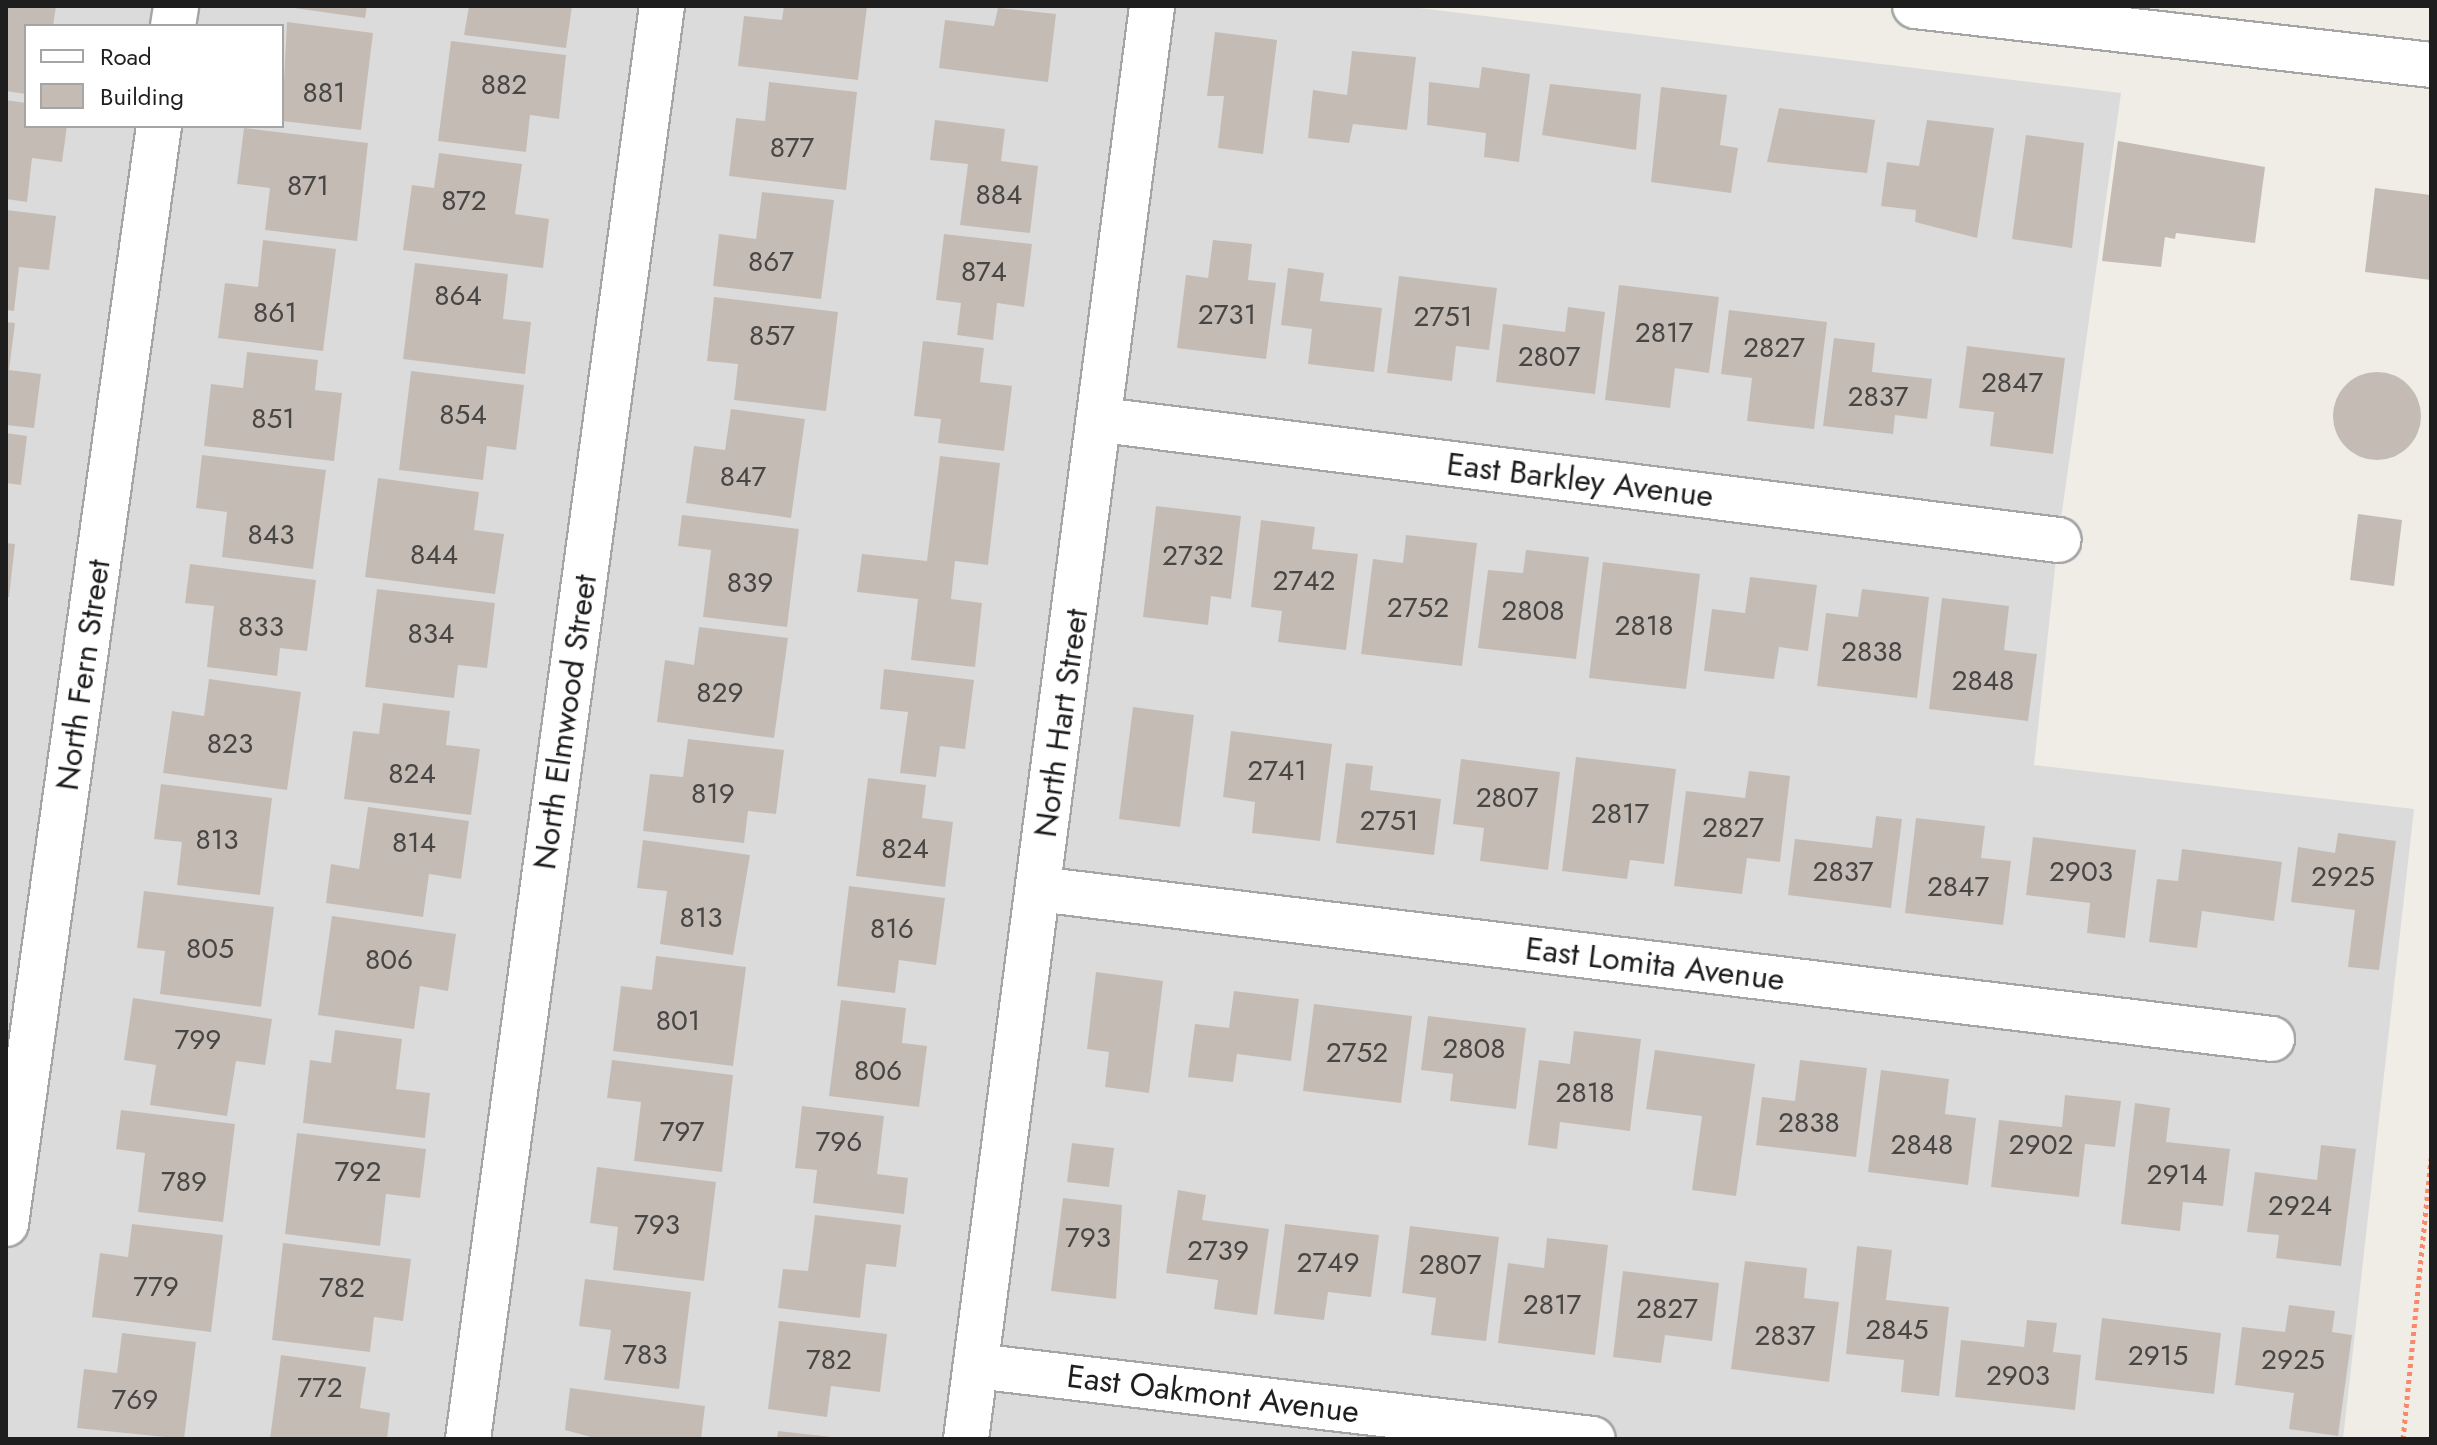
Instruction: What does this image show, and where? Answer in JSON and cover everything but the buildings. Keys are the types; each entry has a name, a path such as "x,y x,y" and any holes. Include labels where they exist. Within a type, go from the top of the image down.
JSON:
{"street":[{"name":"North Elmwood Street","path":"468,1439 662,6"},
{"name":"North Hart Street","path":"966,1439 1102,420 1152,6"},
{"path":"1915,6 2431,65"},
{"name":"North Fern Street","path":"6,1224 159,128"},
{"name":"East Barkley Avenue","path":"1102,420 2058,540"},
{"name":"East Lomita Avenue","path":"1038,889 2272,1039"},
{"name":"East Oakmont Avenue","path":"976,1366 1593,1439"}],"path":[{"path":"2403,1439 2431,1158"}],"shaded area":[{"path":"6,6 1403,6 2121,93 2058,540 2034,765 2414,809 2343,1439 6,1439"}]}
